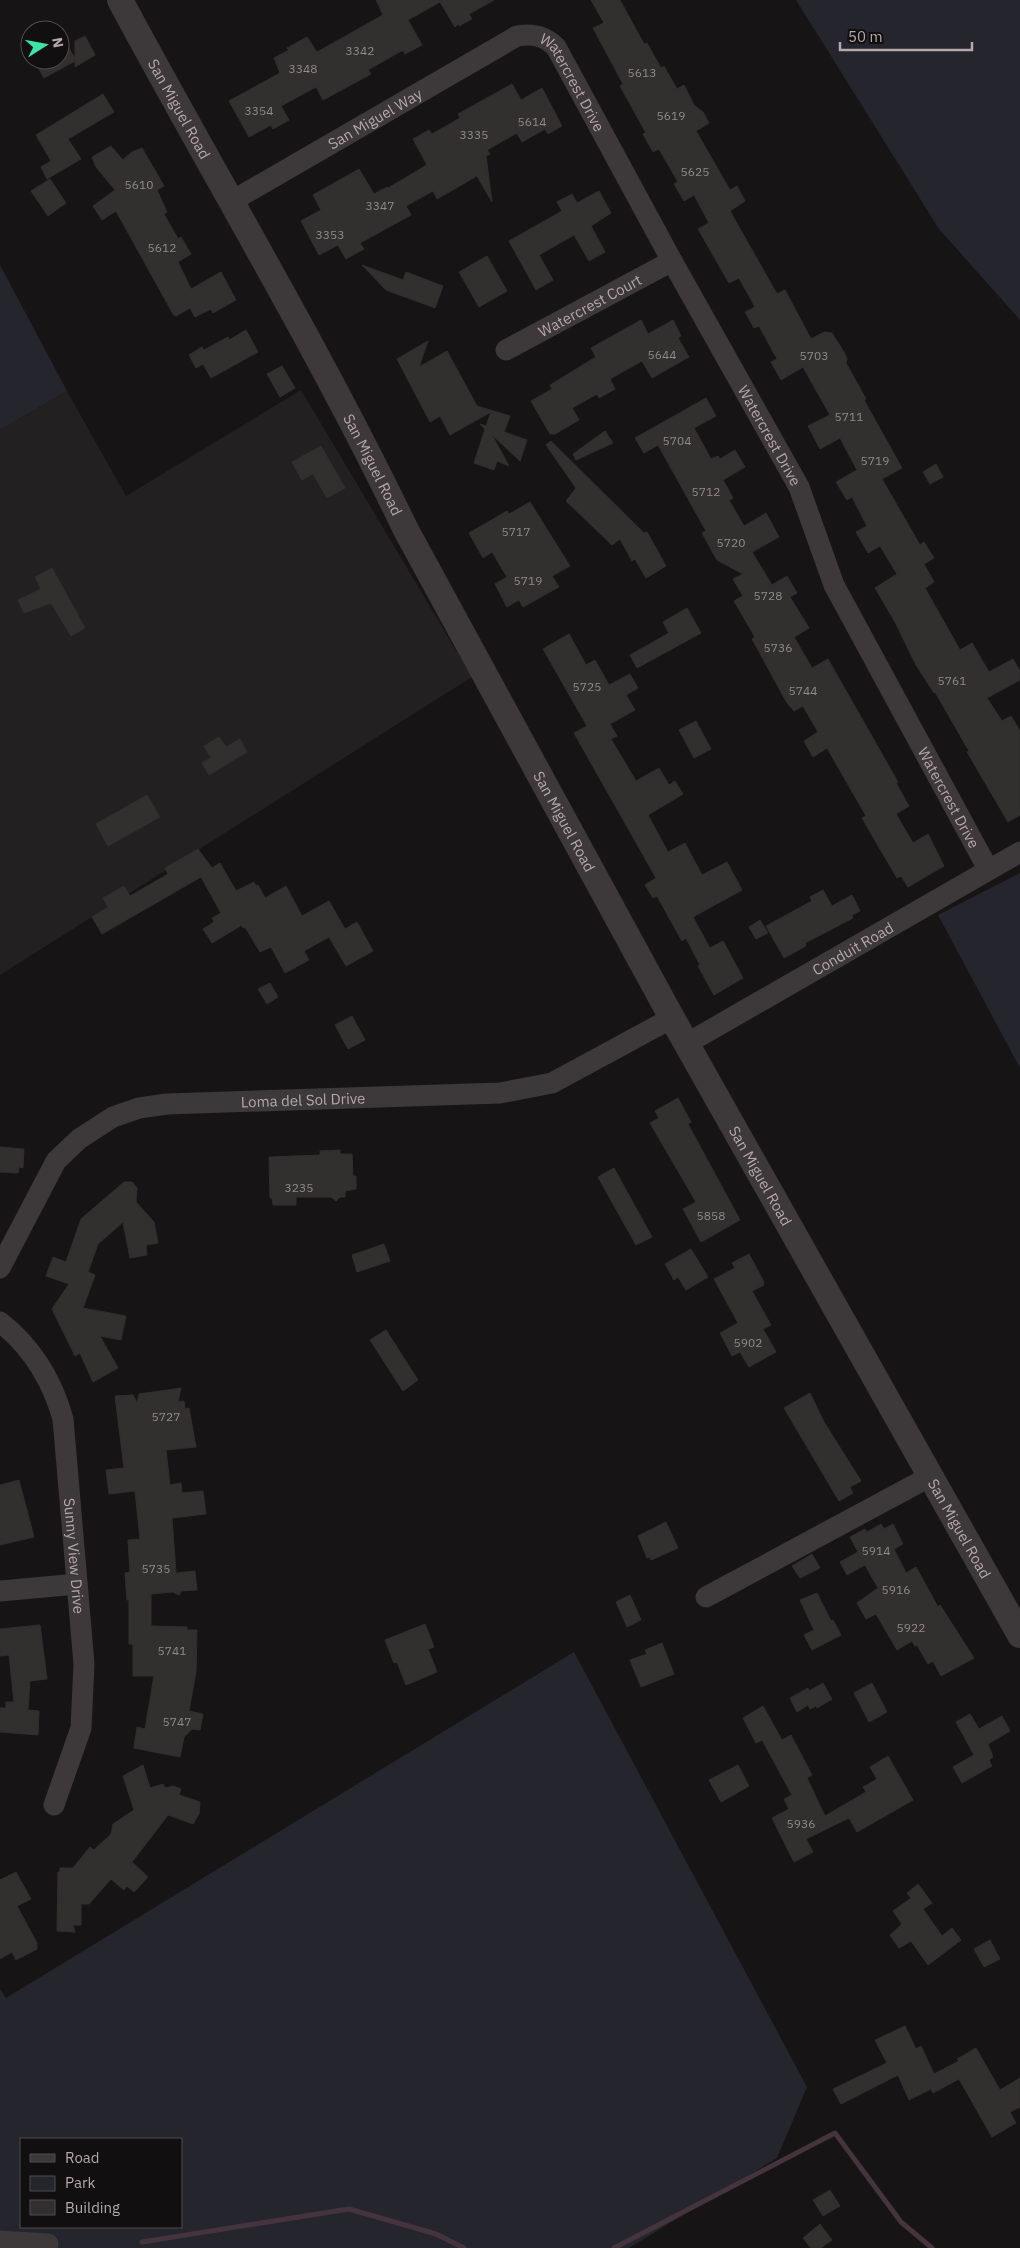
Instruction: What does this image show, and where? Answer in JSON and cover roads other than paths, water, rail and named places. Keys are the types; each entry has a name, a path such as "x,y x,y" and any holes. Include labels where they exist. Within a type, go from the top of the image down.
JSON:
{"street":[{"name":"San Miguel Road","path":"120,0 232,201 380,475 411,539 686,1044 1020,1635"},
{"name":"Watercrest Drive","path":"517,36 536,35 544,38 556,47 672,261 799,487 834,585 988,869"},
{"name":"San Miguel Way","path":"232,201 517,36"},
{"name":"Watercrest Court","path":"506,350 672,261"},
{"name":"Conduit Road","path":"686,1044 1020,852"},
{"name":"Loma del Sol Drive","path":"0,1268 56,1160 79,1139 112,1117 139,1108 167,1104 500,1093 552,1083 672,1018"},
{"name":"Sunny View Drive","path":"0,1322 34,1356 58,1402 63,1419 84,1664 81,1728 54,1805"},
{"path":"706,1597 931,1476"},
{"path":"0,1591 77,1584"},
{"path":"0,2241 48,2244"}],"waterway":[{"path":"614,2248 835,2133 901,2222 932,2248"},
{"path":"142,2242 349,2209 436,2234 464,2248"}]}
